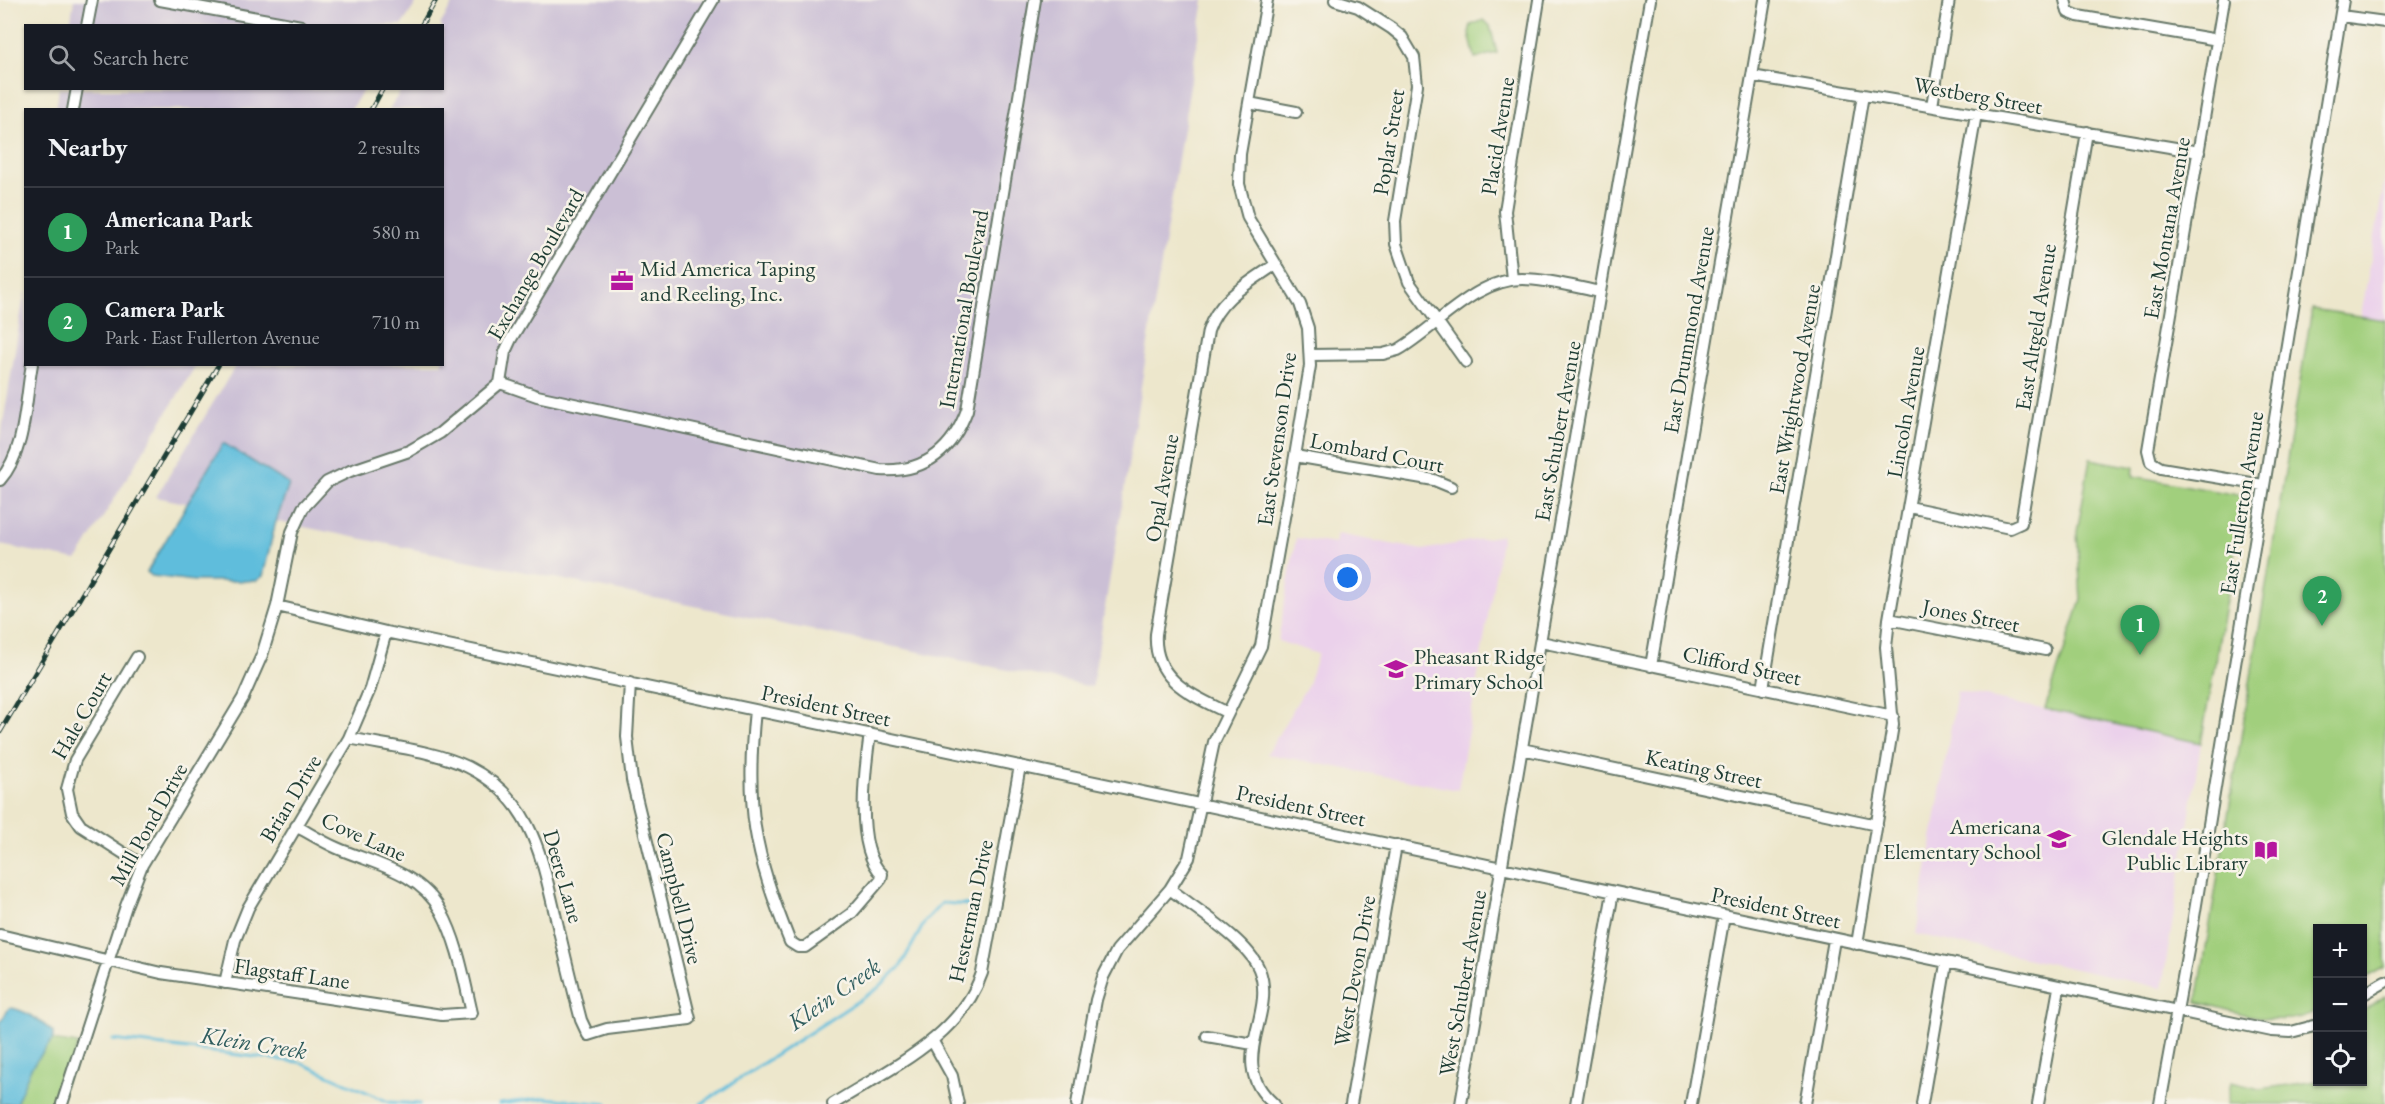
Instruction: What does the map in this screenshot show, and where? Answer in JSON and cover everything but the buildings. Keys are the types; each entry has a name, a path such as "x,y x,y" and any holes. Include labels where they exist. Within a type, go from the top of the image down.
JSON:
{"street":[{"path":"87,24 92,0"},
{"path":"160,0 290,24"},
{"name":"Exchange Boulevard","path":"500,383 503,359 511,339 713,0"},
{"name":"International Boulevard","path":"500,383 537,396 880,470 909,469 930,462 948,446 960,430 967,410 1035,0"},
{"name":"East Stevenson Drive","path":"1077,1104 1102,977 1117,950 1170,890 1189,858 1214,742 1261,646 1295,456 1311,356 1308,328 1300,304 1248,218 1239,184 1240,154 1266,0"},
{"name":"Poplar Street","path":"1335,0 1373,16 1402,38 1414,57 1417,85 1395,220 1396,244 1408,282 1439,321 1467,362"},
{"name":"Placid Avenue","path":"1512,279 1504,211 1539,0"},
{"name":"East Schubert Avenue","path":"1502,868 1650,0"},
{"name":"East Drummond Avenue","path":"1651,666 1765,0"},
{"path":"1932,106 1949,0"},
{"path":"2065,0 2068,12 2218,39"},
{"name":"East Montana Avenue","path":"2224,0 2148,450 2151,462 2161,468 2263,485"},
{"name":"East Fullerton Avenue","path":"2160,1104 2343,0"},
{"path":"2341,16 2385,22"},
{"name":"Westberg Street","path":"1752,76 2199,152"},
{"path":"74,108 77,90"},
{"name":"East Wrightwood Avenue","path":"1763,689 1863,95"},
{"path":"1249,103 1296,112"},
{"name":"Lincoln Avenue","path":"1893,716 1886,648 1889,619 1976,114"},
{"name":"East Altgeld Avenue","path":"1909,507 2010,528 2018,526 2022,519 2087,132"},
{"name":"Opal Avenue","path":"1228,713 1170,678 1160,666 1155,650 1156,634 1208,331 1214,313 1226,300 1276,264"},
{"path":"1311,356 1383,354 1398,350 1478,292 1512,279 1533,279 1600,292"},
{"path":"0,480 11,467 17,450 32,366"},
{"path":"277,606 296,519 311,498 327,482 350,471 409,451 440,433 500,383"},
{"name":"Lombard Court","path":"1295,456 1434,480 1451,487"},
{"name":"President Street","path":"277,606 386,632 1396,844 2059,988 2282,1033 2313,1026"},
{"name":"Mill Pond Drive","path":"62,1104 142,865 248,688 262,656 277,606"},
{"name":"Jones Street","path":"1889,619 2044,650"},
{"name":"Brian Drive","path":"225,983 235,940 248,909 349,738 370,689 386,632"},
{"name":"Clifford Street","path":"1541,642 1893,716"},
{"name":"Hale Court","path":"137,657 75,760 67,789 72,813 81,826 142,865"},
{"name":"Campbell Drive","path":"588,1035 607,1029 690,1019 632,780 627,737 630,683"},
{"path":"755,710 750,789 756,844 770,890 790,942 798,947 805,947 851,914 882,874 871,861 864,809 864,778 870,734"},
{"path":"1857,944 1893,716"},
{"name":"Deere Lane","path":"349,738 466,766 490,780 510,797 525,817 538,844 580,1020 588,1035"},
{"name":"Keating Street","path":"1522,749 1877,825"},
{"name":"Hesterman Drive","path":"833,1104 932,1040 963,1012 972,997 982,973 1020,766"},
{"name":"Cove Lane","path":"296,826 335,848 392,868 420,887 440,908 447,922 472,1013"},
{"name":"West Devon Drive","path":"1351,1104 1396,844"},
{"name":"West Schubert Avenue","path":"1461,1104 1502,868"},
{"path":"1170,890 1244,948 1257,964 1263,989 1253,1044 1254,1076 1261,1091 1274,1104"},
{"path":"1576,1104 1613,892"},
{"path":"1691,1104 1724,916"},
{"name":"Flagstaff Lane","path":"0,935 161,973 442,1015 472,1013"},
{"path":"1805,1104 1834,940"},
{"path":"1922,1104 1946,964"},
{"path":"2367,992 2385,982"},
{"path":"2038,1104 2059,988"},
{"path":"1207,1036 1253,1044"},
{"path":"932,1040 952,1076 958,1104"}],"shaded area":[{"path":"74,0 418,0 403,24 70,24"},
{"path":"455,0 1204,0 1092,687 156,497 235,366 444,366 444,108 390,108 401,90 444,90 444,24 441,24"},
{"path":"59,90 363,90 352,108 56,108"},
{"path":"2385,178 2385,320 2361,316"},
{"path":"24,295 24,366 195,366 77,560 0,545 0,442"},
{"name":"Pheasant Ridge Primary School","path":"1337,534 1423,550 1502,535 1458,790 1267,754 1308,684 1318,654 1278,641 1296,538 1335,544"},
{"name":"Americana Elementary School","path":"1957,691 2201,743 2162,988 1916,934"}],"green space":[{"path":"1484,20 1490,26 1497,53 1475,58 1469,33 1471,25"},
{"path":"2312,309 2385,320 2385,967 2367,977 2367,924 2313,924 2313,1012 2289,1019 2274,1019 2242,1014 2197,1002"},
{"path":"2090,459 2134,467 2133,476 2244,496 2201,743 2045,709 2081,600 2077,532"},
{"path":"2385,996 2385,1104 2227,1104 2231,1082 2260,1089 2313,1082 2313,1086 2367,1086 2367,1008"},
{"path":"0,1032 78,1044 57,1104 0,1104"}],"water":[{"path":"223,443 289,484 275,525 263,576 256,581 194,581 152,576 147,572"},
{"path":"9,1008 20,1010 38,1020 53,1032 53,1039 31,1068 16,1104 0,1104 0,1023"}],"waterway":[{"name":"Klein Creek","path":"701,1104 878,988 900,967 926,920 942,903 969,905"},
{"name":"Klein Creek","path":"113,1040 299,1062 389,1102 420,1104"},
{"name":"Klein Creek","path":"499,1104 545,1098 608,1104"}],"railway":[{"path":"422,24 436,0"},
{"path":"372,108 382,90"},
{"path":"0,732 218,366"}],"place":[{"name":"Mid America Taping and Reeling, Inc.","path":"622,281"},
{"name":"Camera Park","path":"2322,626"},
{"name":"Americana Park","path":"2140,655"},
{"name":"Pheasant Ridge Primary School","path":"1396,669"},
{"name":"Americana Elementary School","path":"2059,839"},
{"name":"Glendale Heights Public Library","path":"2266,850"}]}
